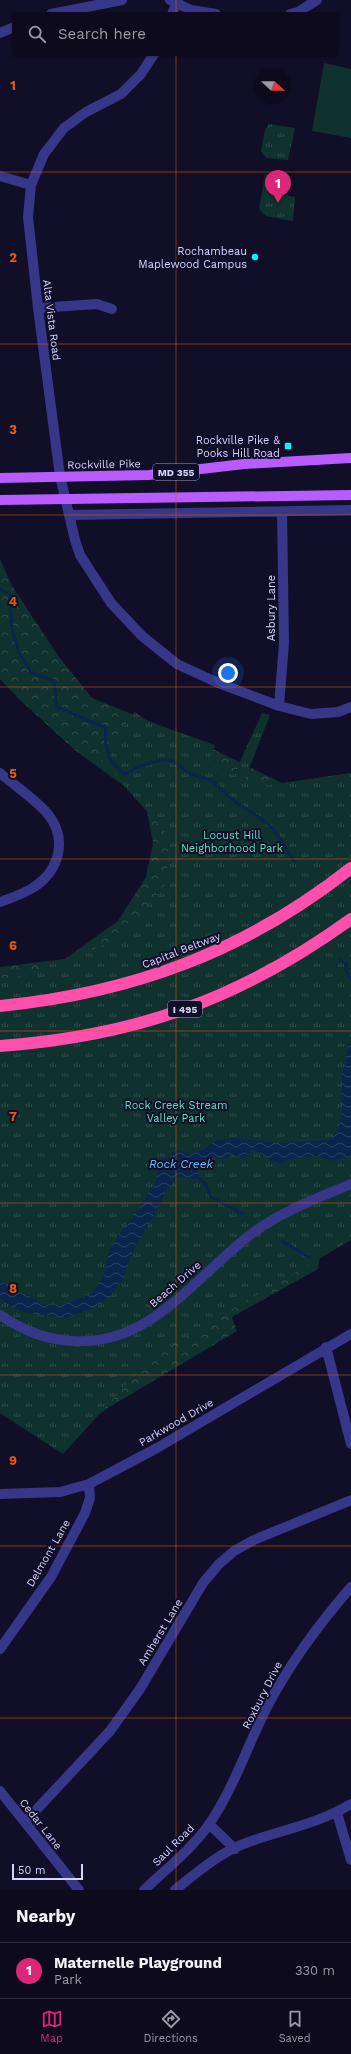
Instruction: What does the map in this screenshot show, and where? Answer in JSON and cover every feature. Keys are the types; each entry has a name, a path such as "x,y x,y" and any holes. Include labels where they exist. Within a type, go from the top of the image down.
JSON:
{"highway":[{"path":"325,889 351,863"},
{"name":"Capital Beltway","path":"0,1006 74,997 121,986 167,971 200,958 280,919 325,889 351,868"},
{"name":"I 495","path":"0,1046 80,1037 129,1027 173,1014 259,977 303,952 351,918"}],"main road":[{"name":"Rockville Pike","path":"0,478 149,475 244,464 351,458"},
{"name":"MD 355","path":"0,500 351,495"}],"street":[{"path":"61,12 122,0"},
{"path":"298,12 316,0"},
{"path":"172,12 175,1 191,10 204,12"},
{"path":"0,33 12,28"},
{"name":"Alta Vista Road","path":"153,56 141,74 121,94 86,112 64,128 44,154 31,185 28,217 38,308 60,476 75,540 80,555 112,603 142,636 177,664 216,682 279,706 311,714 338,712 351,707"},
{"path":"0,176 31,185"},
{"path":"38,308 97,304 112,309"},
{"path":"70,515 351,510"},
{"name":"Asbury Lane","path":"279,706 284,643 282,511"},
{"path":"0,773 47,813 59,835 60,851 51,872 34,887 0,902"},
{"name":"Beach Drive","path":"0,1315 28,1331 65,1341 92,1341 131,1331 161,1313 242,1241 261,1227 290,1211 351,1184"},
{"name":"Parkwood Drive","path":"0,1494 60,1492 89,1484 157,1448 326,1347 351,1334"},
{"path":"326,1347 351,1444"},
{"name":"Delmont Lane","path":"0,1649 51,1577 82,1520 90,1498 89,1484"},
{"name":"Amherst Lane","path":"25,1822 110,1731 140,1689 203,1583 219,1564 234,1551 254,1540 351,1500"},
{"name":"Roxbury Drive","path":"210,1824 229,1792 266,1709 290,1666 325,1616 351,1587"},
{"name":"Cedar Lane","path":"0,1790 80,1890"},
{"path":"175,1890 209,1864 245,1844 294,1829 337,1813 351,1804"},
{"path":"337,1813 351,1860"},
{"name":"Saul Road","path":"144,1890 196,1841 210,1824 235,1849"}],"green space":[{"path":"324,63 351,69 351,138 312,131"},
{"path":"269,124 295,128 288,160 266,158 261,151 265,130"},
{"path":"265,174 286,177 284,195 295,197 293,221 266,216 259,209"},
{"name":"Locust Hill Neighborhood Park","path":"0,559 12,586 59,657 92,698 186,736 292,788 238,911 0,984 0,967 65,959 118,921 146,877 153,843 147,811 124,786 76,751 20,700 0,679"},
{"name":"Rock Creek Stream Valley Park","path":"135,712 147,721 215,745 208,765 234,775 262,713 270,715 245,779 261,786 351,773 351,1240 151,1357 63,1454 0,1413 0,983 119,940 166,883 169,837 100,757"},
{"path":"320,1254 318,1269 232,1317 237,1331 108,1408 76,1431 0,1329"}],"water":[{"name":"Rock Creek","path":"349,1043 351,1043 351,1156 332,1161 318,1156 290,1159 283,1163 274,1163 261,1153 252,1150 244,1158 233,1155 224,1159 214,1157 201,1162 197,1168 199,1175 195,1180 178,1176 165,1193 158,1209 132,1252 123,1280 109,1298 94,1308 66,1318 27,1313 12,1307 0,1298 0,1280 15,1292 27,1295 44,1305 63,1305 92,1293 104,1274 109,1251 113,1243 127,1223 134,1216 157,1179 158,1167 162,1159 171,1156 172,1152 179,1150 191,1155 204,1149 217,1140 235,1138 277,1143 330,1140 339,1125 341,1118 342,1077"}],"waterway":[{"path":"0,589 10,595 12,629 19,652 31,672 54,681 57,707 106,728 108,754 119,770 125,774 140,766 162,760 173,761 191,774 212,781 234,801 266,822 275,831 294,861"},
{"path":"340,960 346,964 346,972 351,979"},
{"path":"195,1175 205,1183 211,1197 243,1214"},
{"path":"282,1241 310,1258"}],"place":[{"name":"Maternelle Playground","path":"278,203"},
{"name":"Rochambeau Maplewood Campus","path":"255,257"},
{"name":"Rockville Pike & Pooks Hill Road","path":"288,446"}]}
